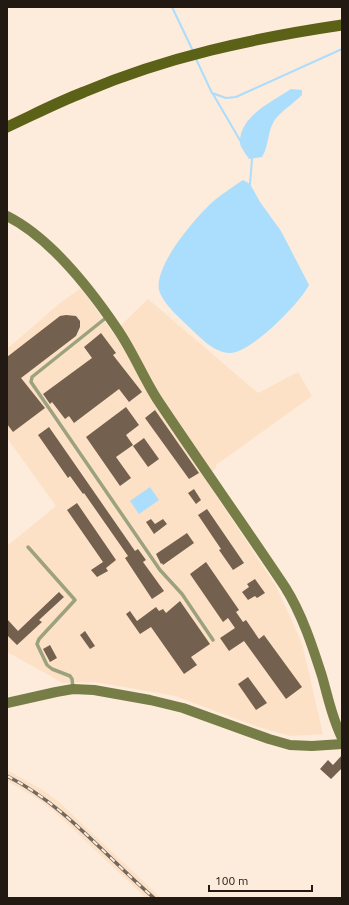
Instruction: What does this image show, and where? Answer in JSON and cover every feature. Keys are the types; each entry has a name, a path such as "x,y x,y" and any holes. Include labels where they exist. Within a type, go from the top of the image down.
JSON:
{"main road":[{"path":"7,127 85,91 178,60 237,44 286,33 342,25"}],"street":[{"path":"7,216 29,230 61,260 79,279 108,316 118,330 156,397 240,519 298,607 322,676 334,721 342,738"},
{"path":"7,703 73,690 94,690 169,705 290,745 312,746 342,744"}],"lane":[{"path":"108,316 32,377 31,382 160,570 182,594 213,640"},
{"path":"28,547 75,600 39,639 37,644 41,655 52,669 71,678 73,690"}],"shaded area":[{"path":"81,288 113,333 148,299 258,393 298,372 312,396 216,465 216,468 204,477 276,586 302,643 323,734 290,736 255,726 175,696 95,682 63,683 7,652 7,546 56,506 7,438 7,349 60,303"},
{"path":"7,770 41,789 60,803 161,898 146,898 54,811 35,797 7,781"}],"water":[{"path":"291,89 302,90 302,95 274,121 262,157 249,159 240,145 241,133 245,125 258,111"},
{"path":"243,180 250,184 260,202 281,231 309,285 296,304 274,326 250,345 239,351 230,353 218,350 208,344 172,310 161,295 159,290 159,280 163,267 170,254 199,216 216,199"},
{"path":"150,487 159,500 139,514 130,501"}],"building":[{"path":"60,316 76,316 80,321 80,327 76,336 21,378 45,408 13,432 7,424 7,357"},
{"path":"101,333 116,353 113,355 142,392 129,402 119,389 74,423 69,416 65,419 52,402 50,404 43,394 92,358 84,347"},
{"path":"126,407 139,425 126,435 133,445 116,457 131,478 120,486 86,437"},
{"path":"155,410 199,473 189,479 145,418"},
{"path":"49,427 135,551 138,549 146,560 143,562 164,591 152,599 125,558 128,556 84,493 83,494 70,476 68,478 38,435"},
{"path":"144,438 159,459 148,467 133,446"},
{"path":"194,489 201,500 196,504 188,493"},
{"path":"77,503 116,560 106,568 108,571 97,577 91,570 103,562 67,510"},
{"path":"207,509 244,563 233,570 198,515"},
{"path":"151,519 155,524 163,519 167,524 154,534 146,522"},
{"path":"187,533 194,543 163,565 162,563 161,564 156,554"},
{"path":"206,562 239,610 236,612 243,622 246,620 259,639 264,635 302,687 286,699 244,641 229,651 220,638 235,628 228,618 223,622 190,574"},
{"path":"255,579 265,593 257,598 255,596 248,600 242,592 249,587 247,584"},
{"path":"59,592 64,597 39,620 42,622 17,645 7,635 7,619 18,631"},
{"path":"180,601 210,644 191,657 197,665 184,674 151,627 140,634 126,614 130,611 137,621 156,607 159,611 163,609 166,613"},
{"path":"85,631 95,646 90,649 80,635"},
{"path":"50,645 57,658 50,662 43,649"},
{"path":"248,677 267,703 256,710 238,684"},
{"path":"342,755 342,768 331,779 320,769 328,760 333,765"}],"waterway":[{"path":"172,7 193,51"},
{"path":"196,59 212,93 226,98 236,97 342,49"},
{"path":"213,94 241,142"},
{"path":"250,184 252,159"}],"railway":[{"path":"7,776 48,801 84,832 154,898"}]}
